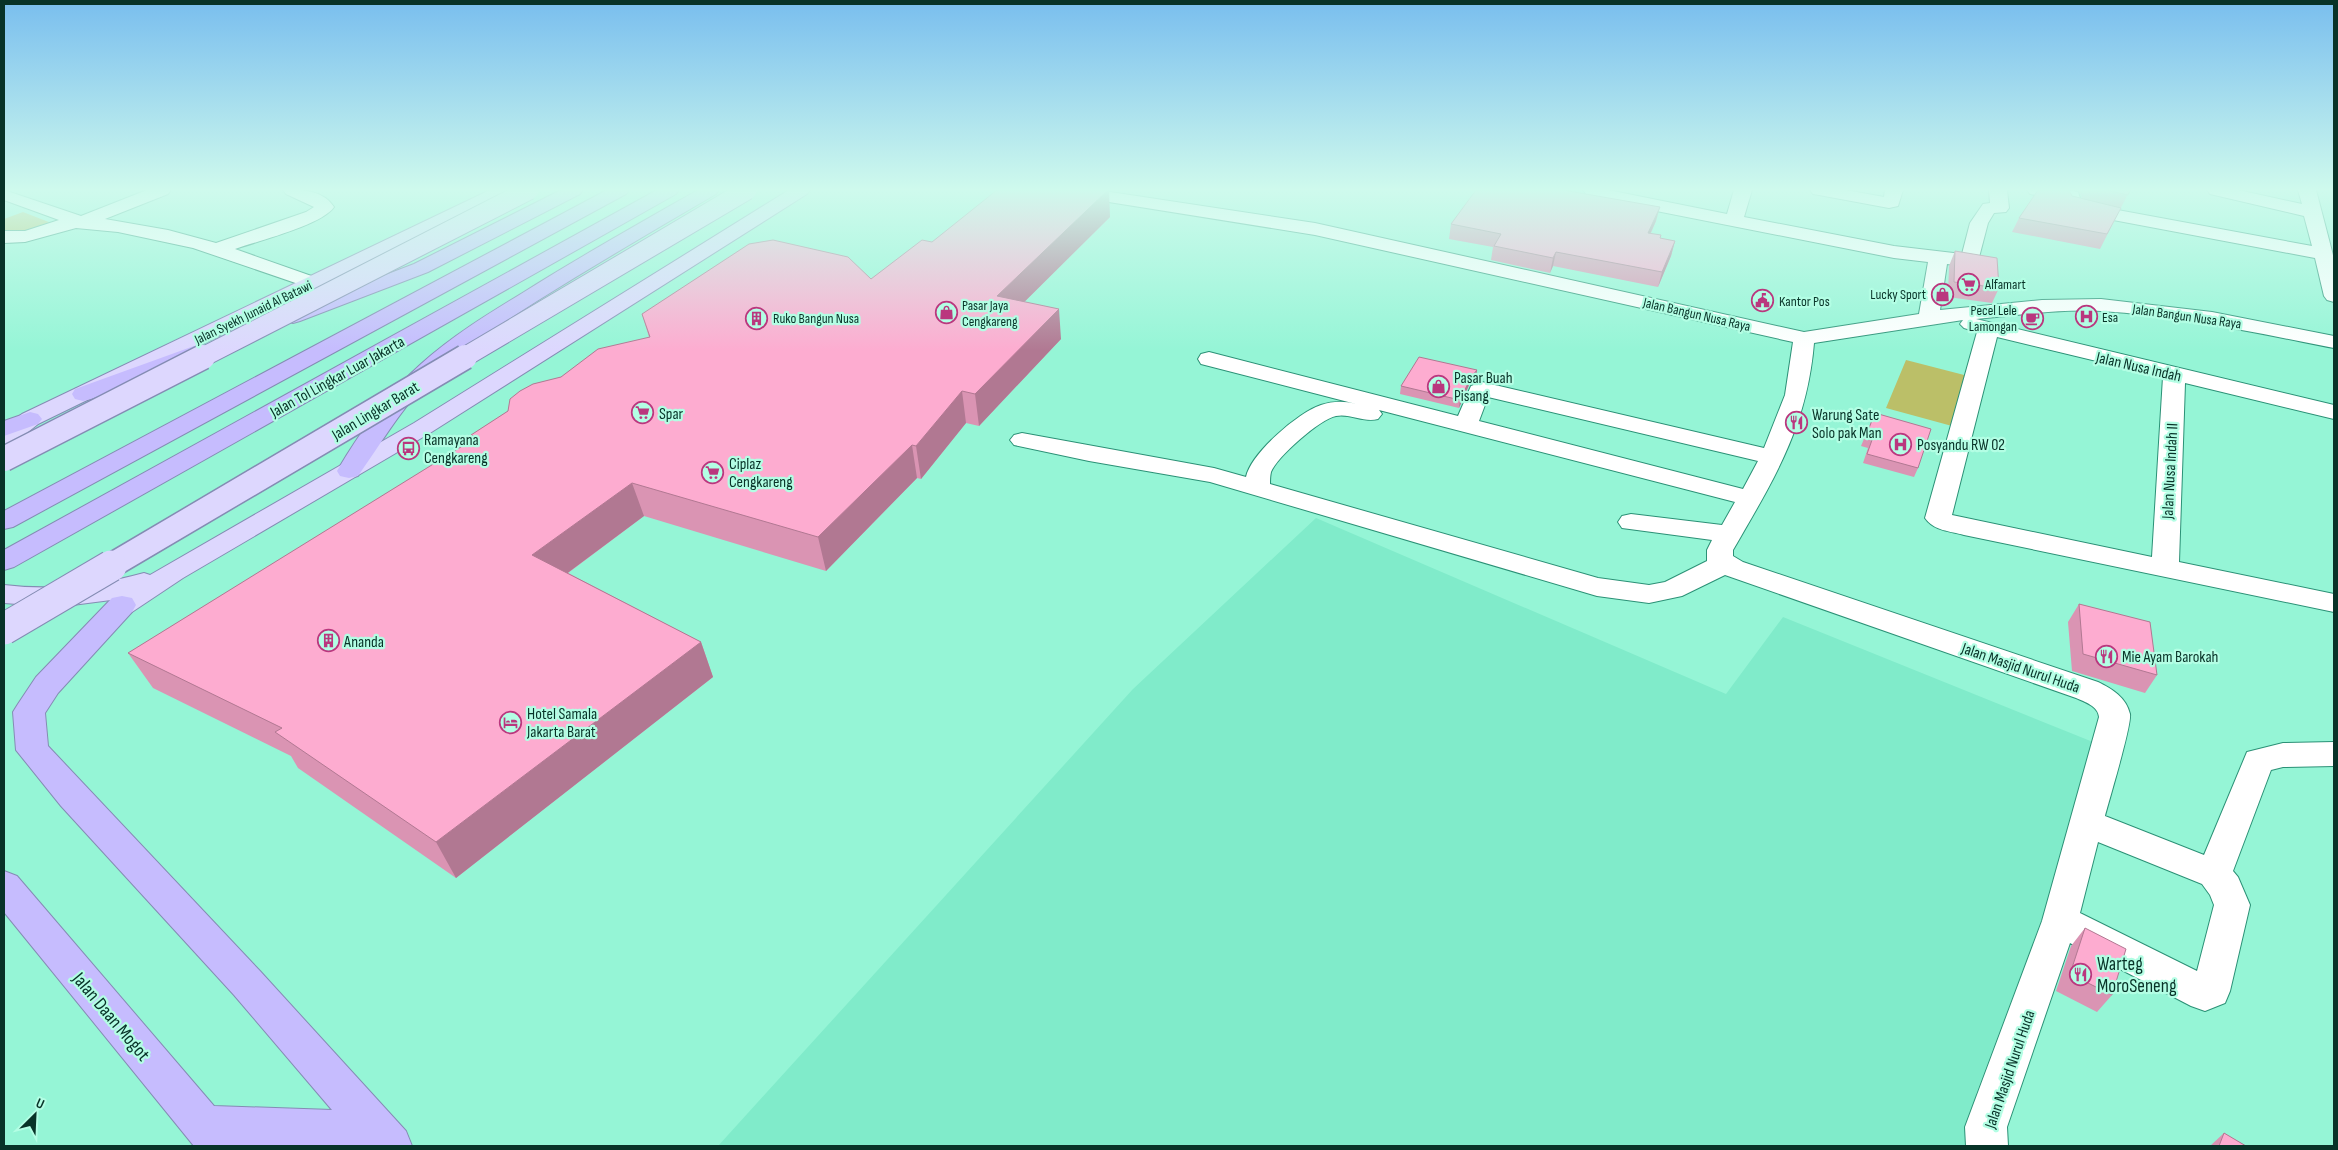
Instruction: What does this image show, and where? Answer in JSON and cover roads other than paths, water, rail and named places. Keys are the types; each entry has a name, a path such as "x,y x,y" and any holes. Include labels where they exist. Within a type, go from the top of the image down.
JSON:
{"highway":[{"path":"83,394 420,268 468,244"},
{"name":"Jalan Tol Lingkar Luar Jakarta","path":"4,521 520,244"},
{"name":"Jalan Tol Lingkar Luar Jakarta","path":"4,561 574,244"},
{"path":"349,471 368,438 389,411 417,380 447,352 539,291 619,244"},
{"path":"4,429 30,419"},
{"path":"122,605 47,686 30,712 32,750 73,797 247,983 385,1139"},
{"name":"Jalan Daan Mogot","path":"4,886 213,1136"},
{"path":"213,1136 385,1139"}],"main road":[{"name":"Jalan Syekh Junaid Al Batawi","path":"4,440 30,419 393,244"},
{"path":"4,459 424,244"},
{"name":"Jalan Lingkar Barat","path":"4,630 655,244"},
{"path":"122,605 174,572 422,428 517,366 714,244"},
{"path":"4,594 30,598 100,594 174,572"}],"street":[{"path":"196,244 217,249 282,274 313,283"},
{"path":"217,249 232,244"},
{"name":"Jalan Bangun Nusa Raya","path":"1385,244 1804,338 1937,317 2042,306 2101,305 2212,318 2334,342"},
{"path":"1851,244 1894,252 1970,261 1974,244"},
{"path":"2267,244 2322,254"},
{"path":"2324,244 2322,254 2334,296"},
{"path":"1937,317 1938,258"},
{"name":"Jalan Nusa Indah","path":"1937,317 2334,412"},
{"path":"1988,329 1938,518 1944,522 2334,603"},
{"path":"1022,440 1089,454 1214,475 1597,587 1649,594 1672,590 1726,549 1785,430 1797,394 1804,338"},
{"path":"1209,359 1750,498"},
{"name":"Jalan Nusa Indah II","path":"2165,568 2174,374"},
{"path":"1466,424 1479,391 1482,389 1772,457"},
{"path":"1258,489 1260,470 1289,436 1328,410 1349,409 1380,415 1425,413"},
{"name":"Jalan Masjid Nurul Huda","path":"1631,522 1726,549 2087,690 2108,702 2114,710 2115,716 2060,922 1986,1126 1987,1146"},
{"path":"2214,874 2258,761 2283,755 2334,754"},
{"path":"2060,922 2108,944 2198,991 2208,993 2232,905 2225,887 2214,874 2086,823"}],"place":[{"name":"Alfamart","path":"1969,284"},
{"name":"Lucky Sport","path":"1942,294"},
{"name":"Kantor Pos","path":"1763,301"},
{"name":"Pasar Jaya Cengkareng","path":"946,313"},
{"name":"Esa","path":"2086,317"},
{"name":"Ruko Bangun Nusa","path":"757,318"},
{"name":"Pecel Lele Lamongan","path":"2033,318"},
{"name":"Pasar Buah Pisang","path":"1438,386"},
{"name":"Spar","path":"643,413"},
{"name":"Warung Sate Solo pak Man","path":"1796,423"},
{"name":"Posyandu RW 02","path":"1901,444"},
{"name":"Ramayana Cengkareng","path":"408,448"},
{"name":"Ciplaz Cengkareng","path":"713,472"},
{"name":"Ananda","path":"328,641"},
{"name":"Mie Ayam Barokah","path":"2106,656"},
{"name":"Hotel Samala Jakarta Barat","path":"511,722"},
{"name":"Warteg MoroSeneng","path":"2081,974"}]}
